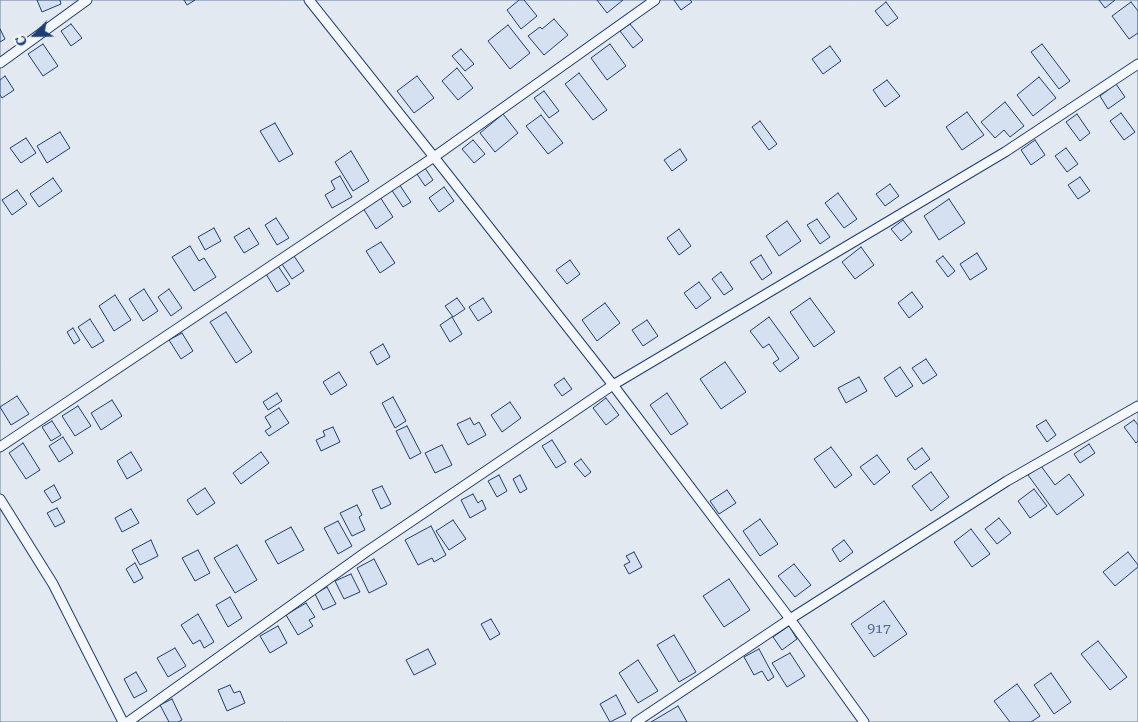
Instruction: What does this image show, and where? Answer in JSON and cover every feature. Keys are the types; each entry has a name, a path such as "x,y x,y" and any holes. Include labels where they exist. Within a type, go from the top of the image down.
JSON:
{"lane":[{"path":"0,63 87,0"},
{"path":"309,0 434,156 613,386 790,620 864,722"},
{"path":"0,447 434,156 655,0"},
{"path":"128,722 366,552 613,386 1005,152 1138,64"},
{"path":"636,722 1006,481 1138,406"},
{"path":"0,499 53,584 123,722"}],"shaded area":[{"path":"0,0 1138,0 1138,722 0,722"}],"building":[{"path":"37,0 60,0 61,4 42,12"},
{"path":"184,0 195,0 187,5"},
{"path":"519,0 524,0 537,16 521,29 507,10"},
{"path":"597,0 623,0 607,13"},
{"path":"674,0 690,0 692,2 681,10"},
{"path":"1099,0 1115,0 1105,8"},
{"path":"886,2 898,18 887,26 875,11"},
{"path":"1131,2 1138,11 1138,33 1129,39 1112,16"},
{"path":"554,19 568,35 544,55 528,36 540,27 542,29"},
{"path":"71,24 82,38 71,46 61,31"},
{"path":"630,24 643,40 633,48 620,31"},
{"path":"508,25 530,53 510,69 488,41"},
{"path":"0,29 5,39 0,42"},
{"path":"43,44 58,66 43,76 28,54"},
{"path":"610,44 626,66 607,80 591,58"},
{"path":"1042,44 1070,81 1059,89 1031,52"},
{"path":"830,46 841,61 823,74 812,59"},
{"path":"461,49 474,64 465,71 452,56"},
{"path":"457,68 473,88 458,100 442,81"},
{"path":"579,73 607,110 593,120 565,84"},
{"path":"5,76 14,90 2,98 0,95 0,80"},
{"path":"417,76 434,98 414,113 397,91"},
{"path":"1039,77 1056,98 1033,116 1017,95"},
{"path":"887,80 900,96 885,107 873,90"},
{"path":"1116,84 1125,97 1108,109 1100,96"},
{"path":"544,91 559,111 549,118 534,98"},
{"path":"1005,102 1024,126 1010,137 1004,130 995,138 981,122"},
{"path":"967,112 984,135 962,150 946,127"},
{"path":"1121,113 1135,132 1124,140 1110,121"},
{"path":"503,114 518,133 495,152 480,133"},
{"path":"1077,114 1090,133 1080,141 1066,122"},
{"path":"541,115 563,143 548,154 526,126"},
{"path":"760,121 777,144 769,150 752,127"},
{"path":"275,123 293,154 279,162 260,131"},
{"path":"60,132 70,148 47,163 37,146"},
{"path":"26,138 36,153 21,163 10,148"},
{"path":"473,140 485,154 474,163 462,149"},
{"path":"1035,140 1045,155 1031,165 1021,150"},
{"path":"1066,148 1078,164 1067,172 1055,156"},
{"path":"680,149 687,160 672,171 664,160"},
{"path":"351,151 369,181 353,191 335,162"},
{"path":"425,168 433,180 425,186 417,174"},
{"path":"340,176 352,197 332,208 325,195 335,189 331,181"},
{"path":"1080,177 1090,191 1078,199 1068,185"},
{"path":"53,178 62,191 39,207 30,194"},
{"path":"399,184 411,202 403,207 391,189"},
{"path":"890,184 899,196 885,206 876,194"},
{"path":"444,187 454,201 439,212 429,198"},
{"path":"17,190 27,204 12,215 2,200"},
{"path":"838,193 857,219 844,228 825,203"},
{"path":"380,197 393,217 376,229 363,208"},
{"path":"949,199 965,223 939,240 924,216"},
{"path":"276,218 289,238 277,245 265,225"},
{"path":"817,219 830,237 820,244 807,225"},
{"path":"903,220 912,232 901,241 891,229"},
{"path":"787,221 801,241 779,256 766,236"},
{"path":"214,228 221,241 205,250 198,237"},
{"path":"249,228 259,244 244,253 234,237"},
{"path":"679,229 691,246 679,255 667,238"},
{"path":"381,242 395,263 380,273 366,251"},
{"path":"190,246 199,261 204,258 216,277 194,291 172,257"},
{"path":"861,247 874,265 855,279 842,262"},
{"path":"977,253 987,269 970,280 960,264"},
{"path":"761,255 772,273 762,280 750,262"},
{"path":"294,256 304,271 292,279 282,264"},
{"path":"943,256 955,271 948,277 936,261"},
{"path":"570,260 580,274 567,284 556,270"},
{"path":"278,266 290,284 277,292 266,274"},
{"path":"721,272 733,289 724,295 712,279"},
{"path":"699,282 711,298 696,309 684,293"},
{"path":"144,289 158,311 143,321 129,299"},
{"path":"169,289 182,308 171,316 158,297"},
{"path":"912,292 923,307 909,318 898,303"},
{"path":"115,295 131,320 114,331 99,306"},
{"path":"457,298 465,309 453,317 445,306"},
{"path":"483,298 492,312 478,321 469,307"},
{"path":"810,298 835,332 814,347 790,312"},
{"path":"605,303 620,323 597,341 582,320"},
{"path":"226,312 252,352 236,363 210,322"},
{"path":"452,317 462,334 450,342 440,325"},
{"path":"769,317 799,358 780,372 773,363 779,359 769,344 763,348 750,331"},
{"path":"90,319 104,341 92,348 78,327"},
{"path":"647,320 658,336 643,346 632,330"},
{"path":"73,328 80,340 74,344 67,332"},
{"path":"182,333 193,351 181,359 169,340"},
{"path":"383,344 390,357 377,365 370,352"},
{"path":"926,359 937,375 923,384 912,368"},
{"path":"725,362 746,392 721,409 700,379"},
{"path":"900,367 913,386 896,397 884,378"},
{"path":"339,372 347,385 331,395 323,382"},
{"path":"859,377 867,391 846,403 838,388"},
{"path":"564,378 572,389 562,396 554,385"},
{"path":"277,393 282,401 268,410 263,402"},
{"path":"667,393 688,424 671,435 650,405"},
{"path":"17,396 29,414 11,425 0,407"},
{"path":"393,397 406,421 395,428 382,403"},
{"path":"606,398 619,415 606,425 593,408"},
{"path":"112,400 122,416 101,430 91,413"},
{"path":"510,402 521,418 502,432 491,415"},
{"path":"78,406 91,426 75,436 62,416"},
{"path":"279,408 289,423 269,436 265,431 271,427 265,417"},
{"path":"470,418 474,425 479,422 486,435 468,445 457,424"},
{"path":"1046,420 1056,435 1047,442 1036,426"},
{"path":"1134,420 1138,425 1138,441 1136,443 1124,427"},
{"path":"52,421 61,435 51,441 42,427"},
{"path":"407,426 421,453 410,459 396,431"},
{"path":"333,427 340,442 321,451 316,440 325,436 323,431"},
{"path":"63,437 73,453 59,462 49,446"},
{"path":"552,440 566,462 556,468 542,446"},
{"path":"23,443 40,470 26,479 9,453"},
{"path":"1089,444 1095,453 1080,463 1074,454"},
{"path":"442,445 452,465 435,473 425,453"},
{"path":"831,447 852,475 835,488 814,459"},
{"path":"922,448 930,459 915,470 907,459"},
{"path":"131,452 142,470 127,479 117,461"},
{"path":"261,452 269,463 241,484 233,473"},
{"path":"877,455 890,472 874,485 860,467"},
{"path":"581,459 591,472 585,477 574,464"},
{"path":"1041,466 1055,485 1069,474 1084,495 1057,515 1028,475"},
{"path":"931,472 949,497 931,511 912,486"},
{"path":"499,475 507,491 497,497 488,481"},
{"path":"520,475 527,489 520,493 513,479"},
{"path":"54,485 61,498 52,503 44,491"},
{"path":"382,486 391,504 381,509 372,490"},
{"path":"205,488 215,503 197,515 187,500"},
{"path":"1034,489 1047,506 1030,518 1018,501"},
{"path":"727,490 736,503 719,514 710,501"},
{"path":"473,494 478,503 482,500 486,509 470,518 461,500"},
{"path":"357,505 362,515 359,517 365,530 352,536 340,513"},
{"path":"57,508 65,522 55,527 47,513"},
{"path":"131,509 139,523 122,532 115,518"},
{"path":"999,518 1011,533 997,544 985,529"},
{"path":"760,519 778,544 760,556 743,531"},
{"path":"453,520 466,539 449,550 436,531"},
{"path":"338,521 352,546 338,554 324,528"},
{"path":"431,526 446,555 434,562 432,558 418,565 405,540"},
{"path":"291,527 304,550 278,564 265,541"},
{"path":"971,529 990,554 972,567 954,542"},
{"path":"151,540 158,556 140,565 132,550"},
{"path":"844,540 853,552 840,562 832,549"},
{"path":"237,545 257,580 235,593 214,558"},
{"path":"198,550 210,573 195,581 182,558"},
{"path":"634,552 642,567 629,574 624,565 630,562 626,556"},
{"path":"1128,552 1138,567 1115,586 1103,572"},
{"path":"374,559 387,584 369,593 357,568"},
{"path":"135,563 143,578 134,583 126,569"},
{"path":"794,564 811,585 795,597 778,576"},
{"path":"351,574 360,592 344,599 335,581"},
{"path":"729,579 750,610 724,627 703,596"},
{"path":"327,587 336,604 323,610 315,594"},
{"path":"230,597 242,618 228,627 216,605"},
{"path":"884,601 907,634 874,657 851,624"},
{"path":"306,603 315,617 309,620 313,626 298,635 286,615"},
{"path":"198,614 214,642 204,648 200,640 193,644 181,625"},
{"path":"491,619 500,634 490,640 481,624"},
{"path":"278,626 287,643 270,653 260,636"},
{"path":"789,626 797,639 782,650 773,637"},
{"path":"674,635 696,672 679,682 657,645"},
{"path":"1098,641 1127,677 1110,690 1081,654"},
{"path":"175,648 186,666 168,677 157,658"},
{"path":"428,649 436,664 414,675 406,660"},
{"path":"759,649 774,677 768,681 762,671 754,675 744,657"},
{"path":"790,653 805,676 787,687 772,663"},
{"path":"638,660 658,691 638,703 619,673"},
{"path":"136,672 147,691 134,698 124,679"},
{"path":"1051,673 1071,702 1054,714 1034,685"},
{"path":"1017,684 1040,716 1031,722 1010,722 994,701"},
{"path":"230,685 234,693 240,691 245,703 227,711 218,690"},
{"path":"616,695 626,714 610,722 600,704"},
{"path":"172,699 182,720 178,722 169,722 160,705"},
{"path":"678,706 687,722 651,722"}]}
